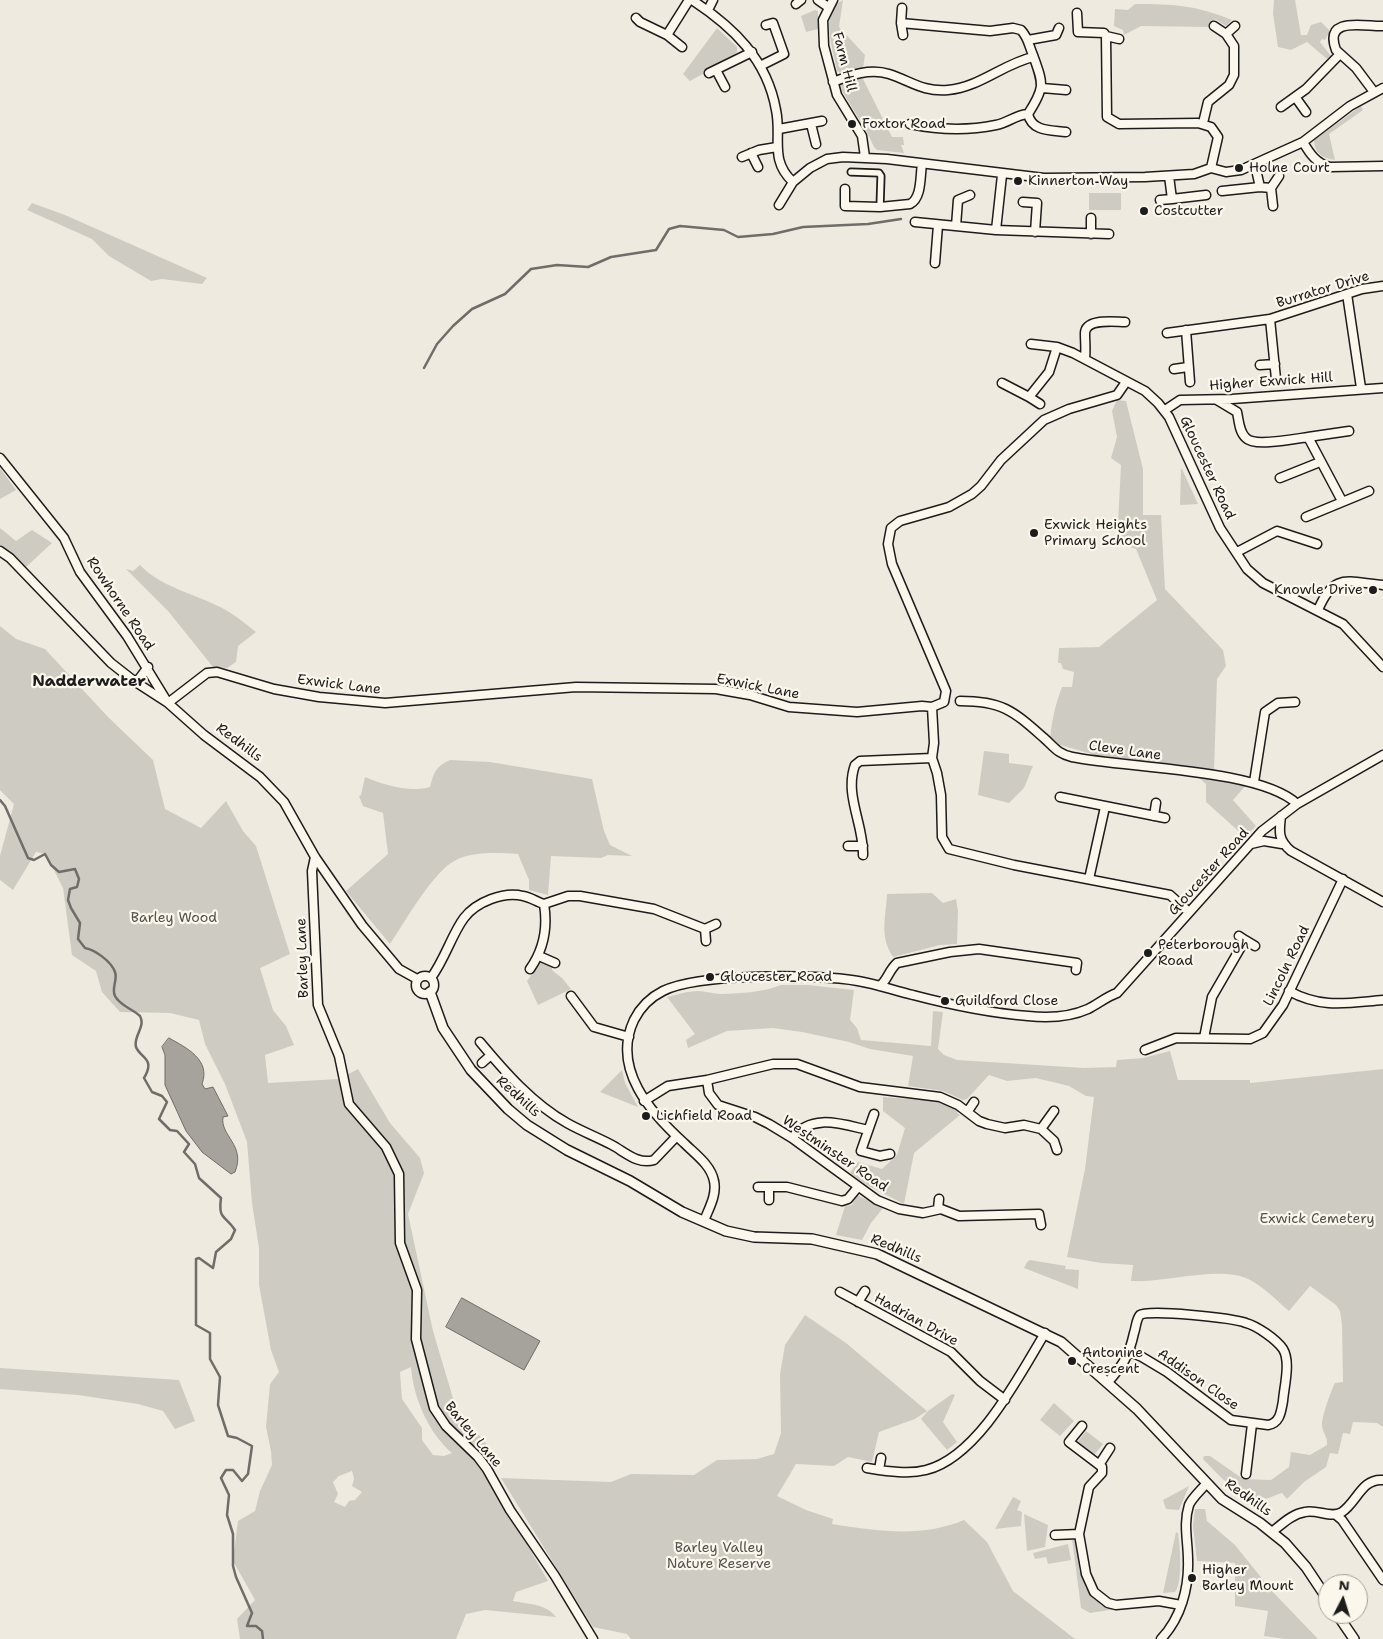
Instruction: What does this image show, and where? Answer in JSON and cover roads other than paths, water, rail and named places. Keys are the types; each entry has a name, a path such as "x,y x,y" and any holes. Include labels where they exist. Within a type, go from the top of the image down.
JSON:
{"street":[{"path":"667,35 691,0 708,10 735,31 752,52 774,99 778,148 782,169 793,182"},
{"path":"708,10 713,0"},
{"path":"818,0 830,3"},
{"name":"Farm Hill","path":"830,3 823,20 823,33 833,82 837,95 862,136 865,157"},
{"path":"902,8 901,23 903,35"},
{"path":"1077,13 1078,32 1104,33 1106,36 1119,39"},
{"path":"636,18 640,22 667,35 682,47"},
{"path":"760,66 788,53 770,24 783,20"},
{"path":"901,23 990,31 1017,28 1023,32 1028,40 1041,77 1042,88 1028,114"},
{"path":"1374,92 1356,68 1338,52 1335,38 1341,26 1351,24 1383,26"},
{"path":"1204,123 1208,102 1227,88 1233,79 1234,46 1226,34 1214,26"},
{"path":"1226,34 1235,26"},
{"path":"1028,40 1056,35 1060,28"},
{"path":"1106,36 1106,109 1111,121 1119,124 1204,123 1211,127 1218,137 1212,168"},
{"path":"724,88 712,72 752,52"},
{"path":"1281,107 1296,98 1338,52"},
{"path":"833,82 858,74 877,72 890,74 926,89 956,89 978,82 1021,60 1033,56"},
{"path":"1042,88 1066,90"},
{"path":"779,205 793,182 810,168 827,159 865,157 1002,175 1044,178 1169,176 1194,174 1212,168 1226,172 1255,165 1302,142 1328,122 1383,88"},
{"path":"1296,98 1306,112"},
{"path":"910,124 969,130 997,125 1010,120 1014,116 1028,114"},
{"path":"1028,114 1032,124 1038,128 1066,132"},
{"path":"778,130 822,121"},
{"path":"810,124 816,144"},
{"path":"1302,142 1312,156 1323,165 1330,167 1383,166"},
{"path":"742,158 751,153 778,148"},
{"path":"751,153 758,166"},
{"path":"845,189 845,206 880,207 915,202 918,195 922,164"},
{"path":"1255,165 1260,187"},
{"path":"851,172 879,173 881,176 880,207"},
{"path":"996,230 1002,175"},
{"path":"1169,176 1172,198"},
{"path":"1273,206 1271,188 1279,176"},
{"path":"1222,192 1260,187 1271,188"},
{"path":"956,226 958,200 970,195"},
{"path":"1160,200 1206,195"},
{"path":"1023,202 1037,203 1035,232"},
{"path":"1091,218 1091,234"},
{"path":"915,222 996,230 1109,234"},
{"path":"935,263 938,225"},
{"name":"Burrator Drive","path":"1167,333 1270,318 1347,294 1383,286"},
{"path":"1347,294 1361,388"},
{"name":"Burrator Drive","path":"1270,318 1276,379"},
{"path":"1085,358 1085,331 1088,326 1094,323 1124,322"},
{"path":"1186,330 1190,382"},
{"name":"Gloucester Road","path":"1031,344 1057,347 1085,358 1145,392 1165,410 1215,517 1247,569 1258,580 1343,624 1383,667"},
{"path":"1029,397 1049,372 1057,347"},
{"path":"1260,365 1275,364"},
{"path":"1174,369 1188,368"},
{"path":"1126,382 1117,394 1069,409 1044,420 1001,460 982,486 972,494 949,507 900,521 891,528 888,544 892,564 946,691 944,702 932,708 934,743 932,758 941,795 942,837 949,849 1170,895 1189,912"},
{"path":"1002,383 1040,404"},
{"name":"Higher Exwick Hill","path":"1165,410 1180,400 1215,400 1361,388 1383,388"},
{"path":"1215,400 1236,412 1246,440 1255,443 1308,438 1349,431"},
{"path":"1308,438 1342,501"},
{"name":"Rowhorne Road","path":"0,458 64,538 80,572 148,667 168,703"},
{"path":"1280,478 1320,462"},
{"path":"1306,517 1369,490"},
{"path":"1237,552 1277,531 1318,544"},
{"name":"Redhills","path":"0,551 10,558 111,663 134,681 168,703 204,735 260,777 284,802 315,857 382,951 399,969 417,979 417,990 423,994 430,992"},
{"path":"1318,610 1325,594 1334,584 1343,582 1383,585"},
{"name":"Rowhorne Road","path":"134,681 140,679 148,667"},
{"name":"Exwick Lane","path":"168,703 208,673 216,672 274,689 319,697 385,703 576,687 716,689 750,695 789,708 857,712 922,706 932,708"},
{"name":"Cleve Lane","path":"960,701 979,701 1007,708 1046,740 1054,749 1071,756 1254,782 1281,792 1297,804"},
{"path":"1254,782 1264,712 1278,702 1295,702"},
{"path":"863,855 861,827 853,803 853,774 855,766 860,761 932,758"},
{"name":"Gloucester Road","path":"629,1037 634,1019 652,997 678,986 714,980 766,977 857,981 945,1003 993,1012 1048,1017 1082,1012 1108,996 1117,994 1251,844 1281,816 1297,804 1382,758"},
{"path":"1072,800 1074,791"},
{"path":"1060,797 1165,818"},
{"path":"1154,816 1156,803"},
{"path":"1090,879 1105,807"},
{"path":"1281,816 1279,836 1282,844"},
{"path":"1251,844 1264,841 1282,844 1383,902"},
{"path":"848,846 863,846"},
{"name":"Barley Lane","path":"315,857 312,871 318,1005 339,1056 349,1104 386,1146 399,1174 400,1243 417,1290 416,1339 434,1408 446,1426 478,1457 487,1469 510,1510 556,1576 593,1639"},
{"name":"Lincoln Road","path":"1145,1050 1176,1038 1243,1039 1259,1035 1273,1022 1343,879"},
{"path":"417,979 424,976 431,978 442,963 464,918 476,907 498,897 516,895 544,904 568,896 604,898 654,909 705,929 716,924"},
{"path":"530,969 539,956 546,922 544,904"},
{"path":"705,929 706,941"},
{"path":"1204,1038 1212,997 1242,938 1255,946"},
{"path":"880,986 888,979 892,967 896,963 960,950 993,950 1078,964"},
{"path":"539,956 555,964"},
{"name":"Redhills","path":"431,978 434,984 430,992 443,1028 460,1055 491,1092 527,1125 567,1150 630,1181 682,1212 741,1235 812,1239 877,1254 1061,1342 1137,1409 1206,1484 1231,1506 1272,1532 1306,1567 1318,1585"},
{"path":"1289,991 1309,1001 1326,1005 1383,1000"},
{"path":"571,996 578,1008 594,1027 629,1037 629,1064 644,1100 655,1116 702,1161 712,1176 715,1190 704,1220"},
{"path":"571,1014 578,1008"},
{"path":"480,1042 529,1094 553,1114 635,1159 649,1162 654,1160 676,1136"},
{"path":"482,1063 491,1055"},
{"path":"644,1100 668,1086 707,1080 773,1064 797,1064 860,1087 940,1097 968,1111 979,1121 987,1124 1006,1128 1024,1125 1041,1128 1054,1141 1058,1150"},
{"name":"Westminster Road","path":"707,1080 709,1093 718,1105 755,1117 792,1138 877,1200 904,1210 923,1213 938,1209 959,1216 1039,1214"},
{"path":"968,1111 974,1102"},
{"path":"1041,1128 1054,1111"},
{"path":"874,1114 861,1150 880,1156 890,1154"},
{"path":"1024,1115 1024,1125"},
{"path":"792,1138 802,1128 818,1122 868,1130"},
{"path":"758,1187 787,1187 842,1201 848,1199 858,1187"},
{"path":"769,1187 769,1200"},
{"path":"938,1209 939,1199"},
{"path":"1042,1225 1039,1214 1046,1208"},
{"name":"Hadrian Drive","path":"858,1302 864,1291"},
{"name":"Hadrian Drive","path":"840,1292 951,1352 980,1381 1005,1400"},
{"name":"Addison Close","path":"1108,1382 1130,1352 1137,1320 1146,1312 1220,1318 1253,1326 1282,1349 1286,1367 1280,1417 1272,1424 1252,1424 1231,1420 1167,1372 1130,1352"},
{"path":"867,1468 915,1472 941,1464 950,1459 973,1438 1005,1400 1045,1333"},
{"path":"1246,1474 1252,1424"},
{"path":"1082,1426 1069,1442 1102,1467 1102,1473 1089,1487 1079,1534 1090,1586 1101,1599 1116,1605 1159,1600 1181,1605"},
{"path":"1099,1465 1110,1448"},
{"path":"880,1470 881,1458"},
{"path":"1336,1515 1349,1507 1368,1484 1383,1480"},
{"path":"1161,1639 1178,1617 1187,1585 1186,1519 1190,1503 1206,1484"},
{"path":"1272,1532 1288,1519 1306,1511 1336,1515 1342,1520 1383,1580"},
{"path":"1055,1534 1079,1534"},
{"path":"1344,1624 1354,1639"}],"waterway":[{"path":"424,368 437,344 453,326 472,309 505,294 531,269 557,265 588,267 611,257 656,250 669,229 680,226 724,230 738,237 773,234 803,227 868,224 901,219"},
{"path":"0,800 5,806 28,858 34,860 45,854 51,865 59,872 75,869 79,879 77,887 70,889 68,900 80,923 78,939 85,948 98,954 110,964 116,975 115,996 120,1002 140,1016 141,1028 136,1039 136,1047 148,1062 144,1078 152,1092 162,1096 167,1102 159,1119 170,1130 177,1131 189,1144 184,1152 195,1164 199,1178 221,1198 221,1214 235,1230 231,1239 216,1252 213,1268 199,1258 196,1259 196,1325 210,1333 210,1359 220,1377 218,1405 228,1436 237,1438 252,1446 248,1474 242,1481 233,1470 226,1470 221,1478 229,1495 227,1515 233,1534 233,1566 252,1613 247,1626 256,1626 262,1631 263,1639"}],"place":[{"name":"Foxtor Road","path":"852,124"},
{"name":"Holne Court","path":"1239,168"},
{"name":"Kinnerton Way","path":"1018,181"},
{"name":"Costcutter","path":"1144,211"},
{"name":"Exwick Heights Primary School","path":"1034,533"},
{"name":"Knowle Drive","path":"1373,590"},
{"name":"Peterborough Road","path":"1148,953"},
{"name":"Gloucester Road","path":"710,977"},
{"name":"Guildford Close","path":"945,1001"},
{"name":"Lichfield Road","path":"646,1116"},
{"name":"Antonine Crescent","path":"1072,1361"},
{"name":"Higher Barley Mount","path":"1192,1578"}],"district":[{"name":"Nadderwater","path":"89,682"}],"park label":[{"name":"Barley Wood","path":"174,918"},
{"name":"Exwick Cemetery","path":"1317,1219"},
{"name":"Barley Valley Nature Reserve","path":"719,1556"}]}
